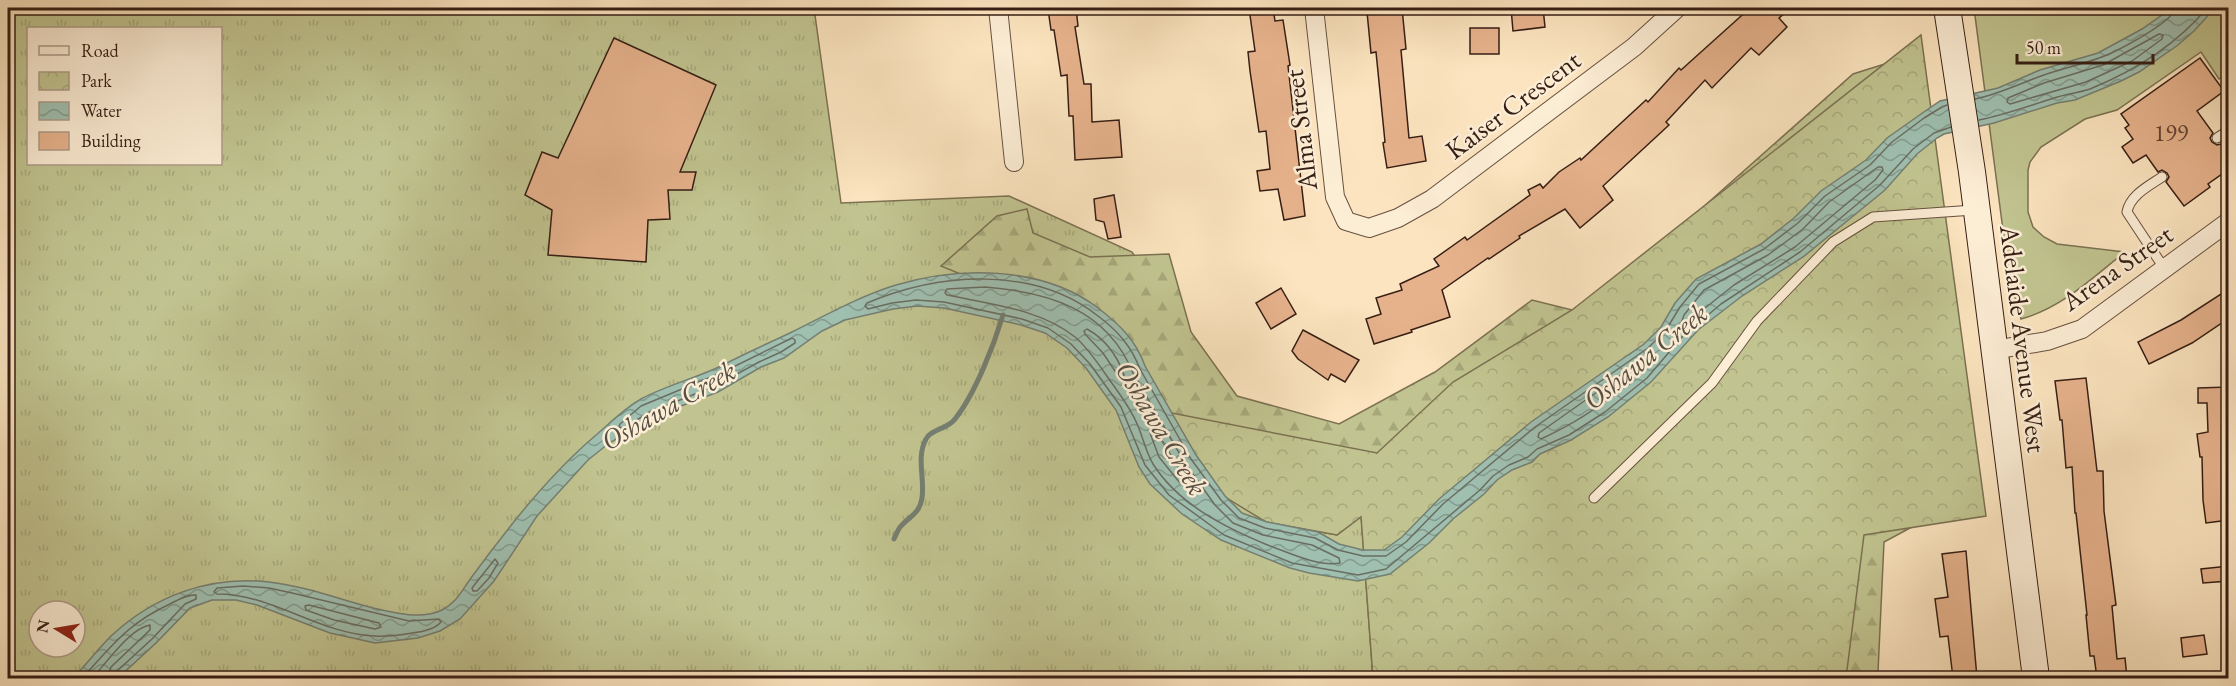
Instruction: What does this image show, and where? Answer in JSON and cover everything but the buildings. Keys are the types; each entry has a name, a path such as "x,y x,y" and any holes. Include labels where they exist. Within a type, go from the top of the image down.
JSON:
{"main road":[{"name":"Adelaide Avenue West","path":"1947,8 1972,172 2036,678"}],"street":[{"path":"998,8 1014,162"},
{"name":"Alma Street","path":"1314,8 1335,197 1346,221 1369,228"},
{"name":"Kaiser Crescent","path":"1369,228 1398,218 1432,199 1634,47 1677,8"},
{"name":"Arena Street","path":"1994,350 2047,341 2082,329 2229,222"}],"lane":[{"path":"2217,138 2229,131"},
{"path":"2162,177 2134,196 2128,204 2127,212 2164,268"},
{"path":"1594,498 1712,383 1757,321 1833,243 1873,217 1977,210"}],"green space":[{"path":"8,8 814,8 841,203 1009,196 1132,252 1224,389 1358,472 1373,678 8,678"},
{"path":"1974,8 2228,8 2228,74 2219,79 2201,52 2117,110 2085,119 2041,147 2030,162 2028,212 2033,227 2044,237 2057,244 2125,252 2063,300 2050,308 2021,319 2009,276"},
{"path":"1921,35 1986,516 1864,535 1846,678 1373,678 1361,517 1337,535 1266,522 1174,466 1151,409 1377,453 1453,382 1572,310"},
{"path":"1891,62 1420,471 1337,535 1266,522 1067,318 941,266 997,216 1027,209 1033,233 1090,257 1169,254 1191,332 1237,396 1339,424 1435,372 1532,300 1572,310 1647,257 1853,74"},
{"path":"1936,514 1884,542 1878,672 1865,678 1687,678 1829,541"}],"water":[{"name":"Oshawa Creek","path":"2172,8 2215,8 2178,45 2139,72 2121,81 2075,100 2057,103 1994,123 1944,134 1937,138 1917,154 1885,190 1803,257 1742,296 1698,330 1651,382 1608,417 1497,480 1429,543 1390,574 1358,581 1309,573 1290,568 1221,540 1182,514 1150,484 1139,467 1116,410 1086,368 1067,348 1045,333 1021,325 944,308 917,306 845,320 822,331 784,358 761,367 718,392 652,417 608,444 588,460 537,516 494,581 460,619 440,631 418,638 375,643 330,633 257,605 236,600 212,600 190,608 118,678 73,678 111,636 128,622 164,599 204,585 225,582 269,582 399,613 426,615 442,610 458,596 521,513 566,462 641,399 713,370 869,295 896,285 947,275 974,273 1027,277 1076,294 1106,314 1132,340 1196,455 1225,496 1242,513 1267,522 1318,532 1339,544 1363,550 1384,550 1402,537 1439,499 1531,422 1644,344 1661,327 1675,303 1696,279 1761,244 1794,218 1821,191 1866,160 1887,138 1921,114 1940,101 1998,88 2040,70 2098,53 2142,29"}],"waterway":[{"path":"894,539 900,527 917,511 921,503 923,491 921,461 926,439 952,422 962,409 983,369 1003,315"}]}
